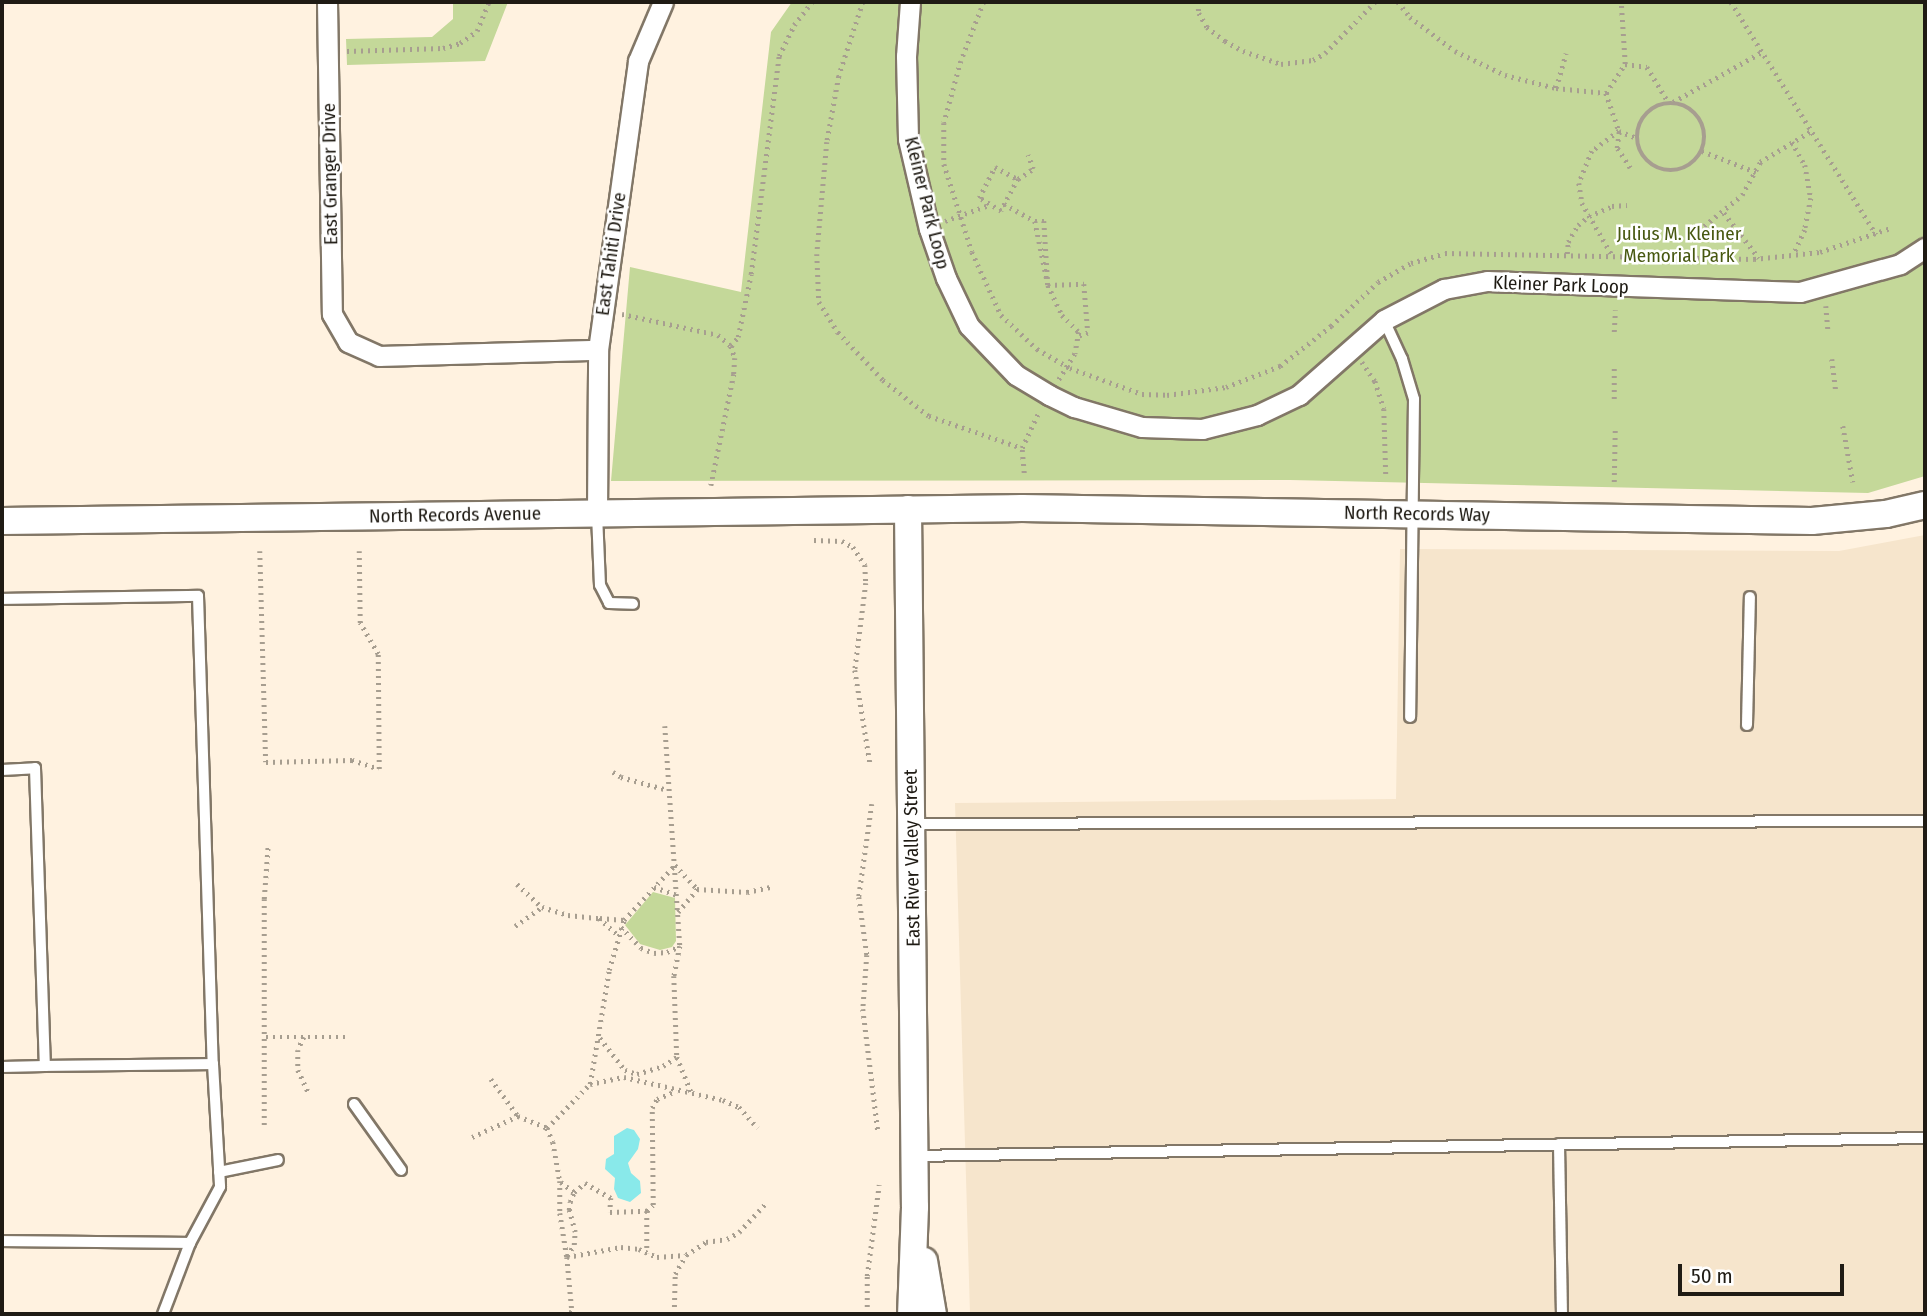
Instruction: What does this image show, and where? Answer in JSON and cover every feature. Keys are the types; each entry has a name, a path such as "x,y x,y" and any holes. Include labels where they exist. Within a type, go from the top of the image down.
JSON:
{"street":[{"name":"East Granger Drive","path":"327,2 332,314 348,342 379,356 598,349"},
{"name":"East Tahiti Drive","path":"597,513 598,349 638,61 663,2"},
{"name":"Kleiner Park Loop","path":"910,2 906,56 908,139 929,229 946,278 969,326 1016,375 1074,407 1142,427 1202,429 1256,415 1299,395 1384,320 1444,289 1487,281 1800,292 1900,264 1925,248"},
{"name":"North Records Way","path":"908,509 1812,521 1886,514 1925,505"},
{"name":"North Records Avenue","path":"2,521 908,509"},
{"name":"East River Valley Street","path":"908,509 915,1156 911,1314"},
{"name":"East River Valley Street","path":"915,1207 933,1314"}],"lane":[{"path":"1384,320 1402,359 1414,399 1410,717"},
{"path":"597,513 600,585 609,603 633,604"},
{"path":"2,599 198,596 213,1064 220,1187 190,1243 163,1314"},
{"path":"1747,725 1750,597"},
{"path":"2,770 36,768 46,1066"},
{"path":"911,824 1925,821"},
{"path":"2,1067 213,1064"},
{"path":"354,1104 401,1170"},
{"path":"915,1156 1925,1138"},
{"path":"1559,1144 1562,1314"},
{"path":"219,1172 278,1160"},
{"path":"2,1241 190,1243"}],"path":[{"path":"346,51 443,48 460,43 477,31 489,2"},
{"path":"731,346 738,337 751,274 779,56 793,24 812,2"},
{"path":"863,2 839,76 827,142 817,254 819,302 838,332 883,380 929,416 1022,448"},
{"path":"984,2 961,61 944,123 944,164 958,217 987,290 1001,315 1037,349 1067,366 1142,394 1167,395 1226,387 1280,366 1331,326 1378,282 1411,263 1445,253 1759,258 1814,253 1891,228"},
{"path":"1198,2 1199,13 1207,27 1225,41 1243,51 1281,64 1313,61 1325,53 1375,2"},
{"path":"1398,2 1410,17 1455,51 1505,75 1556,88 1606,93"},
{"path":"1606,93 1625,64 1621,2"},
{"path":"1731,2 1876,234"},
{"path":"1625,64 1647,67 1670,103 1683,105 1700,119 1704,130 1702,151 1686,167 1664,170 1645,159 1637,138 1643,117 1651,109 1670,103 1762,52"},
{"path":"1556,88 1566,53"},
{"path":"1606,93 1619,131 1617,148 1630,168"},
{"path":"1619,131 1637,138"},
{"path":"1612,255 1582,203 1579,183 1592,151 1619,131"},
{"path":"1704,226 1724,213 1742,195 1760,162 1811,131"},
{"path":"1792,142 1805,165 1811,198 1805,230 1793,255"},
{"path":"1702,151 1756,172"},
{"path":"1018,179 995,167 979,198 1001,211 1018,179 1033,169 1028,155"},
{"path":"940,223 990,204"},
{"path":"1004,204 1035,221 1044,221 1048,285"},
{"path":"1567,254 1568,242 1578,225 1589,215 1612,206 1627,205"},
{"path":"1724,213 1759,258"},
{"path":"1035,221 1048,285 1062,315 1079,335"},
{"path":"1814,253 1815,260"},
{"path":"1048,285 1084,284 1088,334 1079,335"},
{"path":"1826,306 1828,329"},
{"path":"1614,332 1615,310"},
{"path":"618,314 718,335 731,346 735,358 734,374 711,486"},
{"path":"1067,366 1074,354 1079,335"},
{"path":"1356,355 1375,381 1384,410 1386,478"},
{"path":"1832,359 1836,393"},
{"path":"1614,365 1614,399"},
{"path":"1024,473 1022,448 1038,413"},
{"path":"1843,426 1853,482"},
{"path":"1615,430 1615,482"},
{"path":"814,540 842,541 853,547 865,565 866,583 855,670 870,763"},
{"path":"260,551 266,762 352,760 379,769 379,654 360,623 359,551"},
{"path":"665,726 680,946 674,976 677,1056 691,1092"},
{"path":"613,772 668,790"},
{"path":"872,804 859,897 866,955 863,1009 878,1132"},
{"path":"264,1125 264,899 268,845"},
{"path":"547,1128 590,1084 618,935 624,920 675,865"},
{"path":"675,865 697,889 747,892 771,887"},
{"path":"517,884 542,906 568,915 624,920"},
{"path":"654,887 677,895"},
{"path":"678,912 697,889"},
{"path":"515,926 542,906"},
{"path":"599,918 618,935"},
{"path":"621,927 641,948 654,953 667,952 680,946"},
{"path":"266,1037 346,1037"},
{"path":"304,1037 298,1050 298,1070 309,1094"},
{"path":"600,1037 625,1070 637,1074 649,1071 677,1056"},
{"path":"624,1077 625,1070"},
{"path":"590,1084 624,1077 691,1092 739,1107 758,1128"},
{"path":"491,1079 518,1116 547,1128 553,1142 561,1181 560,1213 572,1313"},
{"path":"567,1257 574,1245 575,1232 569,1210 574,1192 585,1183 611,1198 610,1212 647,1211 653,1205 652,1108 657,1099 677,1091"},
{"path":"472,1137 518,1116"},
{"path":"561,1181 574,1192"},
{"path":"867,1314 867,1276 879,1185"},
{"path":"674,1314 674,1274 686,1255 706,1242 727,1239 739,1232 765,1204"},
{"path":"647,1211 647,1253"},
{"path":"567,1257 621,1247 657,1257 686,1255"}],"shaded area":[{"path":"1925,535 1925,1314 970,1314 955,803 1396,799 1400,549 1839,551"}],"green space":[{"path":"453,2 508,2 485,61 347,65 346,39 432,37 453,19"},
{"name":"Julius M. Kleiner Memorial Park","path":"792,2 1925,2 1925,476 1868,493 1290,480 611,481 630,267 741,292 771,32"},
{"path":"653,892 675,898 676,941 672,947 660,950 640,944 625,925"}],"water":[{"path":"627,1128 634,1130 640,1139 638,1149 628,1163 631,1173 640,1181 641,1193 630,1202 618,1198 614,1189 615,1178 605,1169 606,1159 614,1154 614,1136"}]}
